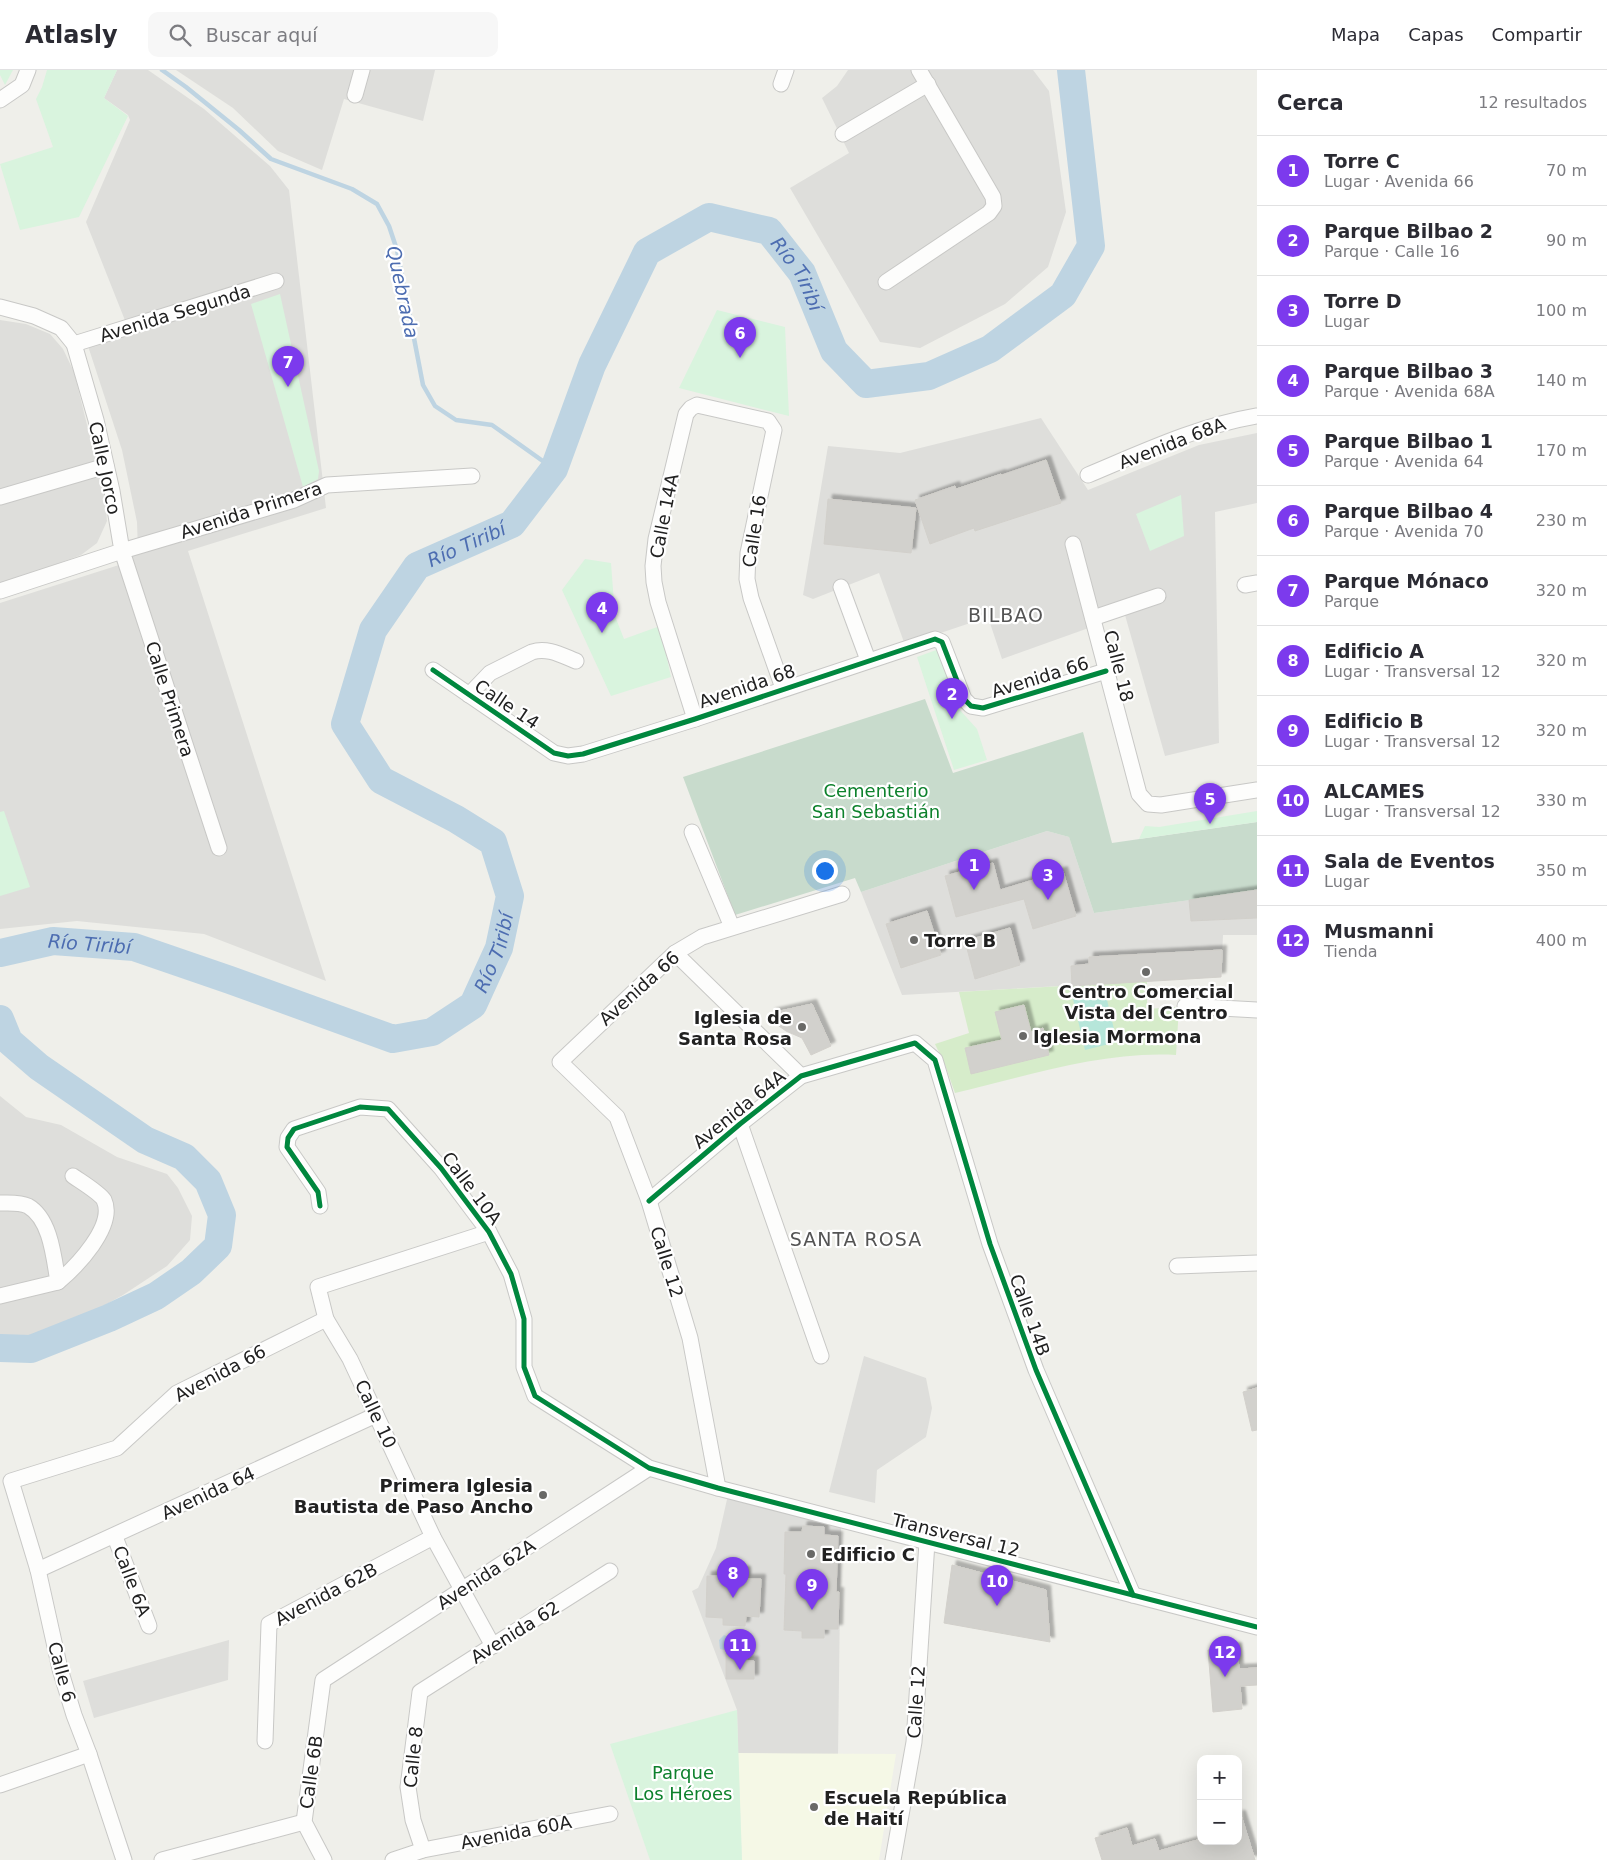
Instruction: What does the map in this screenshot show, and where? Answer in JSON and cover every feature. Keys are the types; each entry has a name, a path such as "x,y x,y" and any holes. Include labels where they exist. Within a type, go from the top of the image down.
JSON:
{"street":[{"path":"0,100 22,85 28,70"},
{"path":"355,95 362,70"},
{"path":"886,282 989,213 994,206 993,197 919,70"},
{"path":"843,134 928,84"},
{"name":"Avenida Segunda","path":"74,344 276,281"},
{"name":"Calle Jorco","path":"0,307 34,316 61,328 74,344 96,420 112,491 122,551"},
{"name":"Calle 14A","path":"695,719 658,602 653,566 656,539 686,414 697,405 768,421 774,430"},
{"name":"Avenida 68A","path":"1088,475 1190,433 1229,420 1257,416"},
{"name":"Calle 16","path":"774,430 748,553 747,578 751,598 783,688"},
{"path":"0,497 106,466"},
{"name":"Avenida Primera","path":"122,551 294,500 327,485 472,476"},
{"name":"Calle 18","path":"1073,544 1139,794 1148,804 1161,805 1257,790"},
{"path":"0,591 122,551"},
{"name":"Calle Primera","path":"122,551 219,848"},
{"path":"840,587 868,660"},
{"path":"1093,618 1158,596"},
{"name":"Avenida 68","path":"568,756 584,754 695,719 783,688 935,639 942,642 964,699 971,706 982,708"},
{"path":"469,695 490,673 532,652 546,650 576,660"},
{"name":"Calle 14","path":"433,670 554,752 568,756"},
{"name":"Avenida 66","path":"982,708 1106,671"},
{"path":"692,832 732,927"},
{"name":"Avenida 66","path":"560,1062 675,953 702,937 842,894"},
{"path":"675,953 801,1076"},
{"path":"1185,1006 1257,1010"},
{"name":"Avenida 64A","path":"648,1201 801,1076 916,1043"},
{"name":"Calle 14B","path":"916,1043 935,1060 990,1244 1032,1361 1133,1595"},
{"name":"Calle 12","path":"560,1062 617,1117 648,1201 690,1338 718,1488"},
{"name":"Calle 10A","path":"320,1206 318,1192 288,1148 288,1138 294,1130 360,1107 388,1109 441,1168 489,1232 511,1274 524,1319 524,1367 535,1396 649,1468"},
{"path":"740,1124 821,1356"},
{"path":"0,1296 58,1282 72,1270 101,1234 106,1209 103,1198 73,1176"},
{"path":"0,1204 16,1203 28,1206 39,1217 48,1231 58,1282"},
{"name":"Calle 10","path":"489,1232 318,1287 326,1319 350,1359 433,1536 493,1646"},
{"path":"1177,1266 1257,1263"},
{"name":"Avenida 66","path":"11,1481 117,1448 177,1392 326,1319"},
{"name":"Avenida 64","path":"38,1570 115,1537 376,1415"},
{"name":"Transversal 12","path":"649,1468 718,1488 1257,1626"},
{"name":"Avenida 62A","path":"323,1680 649,1468"},
{"name":"Calle 6","path":"11,1481 38,1570 60,1669 124,1860"},
{"name":"Avenida 62B","path":"265,1741 269,1624 433,1536"},
{"name":"Calle 6A","path":"115,1537 149,1626"},
{"name":"Calle 12","path":"893,1860 914,1742 926,1542"},
{"name":"Avenida 62","path":"420,1692 610,1571"},
{"name":"Calle 6B","path":"323,1680 304,1822 324,1860"},
{"name":"Calle 8","path":"420,1692 408,1787 413,1820 423,1850"},
{"path":"0,1786 89,1754"},
{"name":"Avenida 60A","path":"394,1860 423,1850 610,1814"},
{"path":"162,1860 304,1822"}],"shaded area":[{"path":"117,70 148,70 204,109 270,166 289,190 326,508 188,551 326,981 204,934 77,921 0,929 0,603 119,565 138,552 137,522 122,450 88,346 130,333 86,222 130,120 128,115 104,98"},
{"path":"176,70 435,70 423,121 344,99 322,170 278,151 233,108"},
{"path":"848,70 1033,70 1049,91 1066,212 1048,267 1005,304 920,348 880,342 790,188 849,153 822,98 837,86"},
{"path":"0,320 26,324 50,334 63,349 74,372 105,498 107,521 97,543 81,555 0,585"},
{"path":"1041,418 1088,490 1199,445 1257,433 1257,503 1215,512 1219,743 1165,756 1125,615 1002,659 988,617 905,645 879,573 813,599 803,595 828,446 900,453"},
{"path":"1047,831 1069,837 1094,913 1257,891 1257,935 1223,935 1221,977 902,995 861,892"},
{"path":"1104,987 1117,1042 1085,1050 1072,995"},
{"path":"0,1096 26,1117 61,1125 117,1157 167,1174 178,1188 192,1216 190,1240 167,1266 123,1295 38,1342 0,1340"},
{"path":"864,1356 926,1378 932,1408 926,1437 877,1470 875,1503 829,1492"},
{"path":"728,1495 841,1525 838,1755 738,1753 737,1710 692,1591 698,1588 716,1548"},
{"path":"724,1635 737,1641 740,1645 738,1650 735,1652 720,1649 719,1640"},
{"path":"229,1640 228,1680 94,1718 83,1681"},
{"name":"Escuela República de Haití","path":"738,1753 896,1754 879,1860 742,1860"}],"green space":[{"path":"0,70 13,70 5,85 0,75"},
{"path":"47,70 117,70 104,98 128,116 79,217 20,230 0,164 53,147 36,99"},
{"path":"280,294 319,471 318,479 303,487 251,304"},
{"path":"717,310 785,327 789,416 679,388"},
{"path":"1181,495 1184,536 1150,551 1136,514"},
{"path":"585,559 611,563 615,616 624,639 660,626 671,677 611,696 562,590"},
{"path":"939,649 958,708 977,729 987,760 954,770 917,657"},
{"name":"Cementerio San Sebastián","path":"925,699 953,773 1083,732 1112,843 1257,822 1257,891 1094,913 1069,837 1047,831 861,892 855,878 735,915 683,777"},
{"path":"4,811 30,887 0,896 0,812"},
{"path":"1257,811 1257,822 1139,839 1145,826 1159,827"},
{"path":"1147,981 1147,1009 1179,1007 1176,1055 1120,1057 1093,1061 1037,1072 955,1093 935,1044 969,1033 959,992"},
{"name":"Parque Los Héroes","path":"737,1710 742,1860 650,1860 610,1744"}],"building":[{"path":"1046,460 1061,503 975,531 974,528 930,544 915,500 955,486 956,489"},
{"path":"828,499 916,508 911,553 824,544"},
{"path":"993,863 1000,890 1063,871 1076,916 1033,929 1024,899 956,917 945,876"},
{"path":"1257,890 1257,918 1191,921 1189,900"},
{"name":"Torre B","path":"927,911 941,955 901,968 886,924"},
{"path":"1010,928 1020,965 975,979 965,941"},
{"name":"Centro Comercial Vista del Centro","path":"1222,950 1221,977 1072,986 1071,966 1089,964 1089,957"},
{"name":"Iglesia de Santa Rosa","path":"812,1004 831,1046 811,1055 802,1038 776,1024 771,1013"},
{"name":"Iglesia Mormona","path":"1024,1005 1031,1032 1043,1028 1049,1055 971,1074 965,1048 1002,1040 995,1012"},
{"path":"1257,1388 1257,1430 1252,1431 1243,1392"},
{"path":"803,1526 824,1527 824,1535 838,1536 836,1592 839,1592 838,1629 824,1629 824,1638 802,1638 802,1631 784,1630 785,1532 802,1532"},
{"path":"952,1565 1046,1590 1050,1642 944,1623"},
{"path":"725,1570 746,1571 746,1579 761,1579 759,1617 746,1616 745,1626 723,1625 723,1618 706,1617 707,1576 725,1576"},
{"path":"1237,1647 1239,1669 1257,1668 1257,1685 1240,1686 1242,1709 1213,1712 1208,1650"},
{"path":"726,1653 742,1653 742,1660 754,1661 754,1679 726,1679"},
{"path":"1242,1818 1255,1860 1102,1860 1095,1838 1127,1828 1132,1846 1155,1839 1159,1851 1197,1840 1197,1845 1242,1845"}],"waterway":[{"name":"Quebrada","path":"162,70 239,130 271,159 352,189 377,204 389,226 397,250 423,385 435,406 456,420 492,425 554,469"},
{"name":"Río Tiribí","path":"0,953 53,941 134,947 393,1039 432,1032 473,1005 499,948 510,896 493,842 456,819 381,780 345,724 373,630 417,566 512,524 554,469 592,365 647,252 709,217 769,231 802,273 834,351 866,384 929,376 990,349 1063,295 1091,246 1071,70"},
{"name":"Río Tiribí","path":"0,1019 9,1041 39,1067 145,1140 184,1157 208,1181 222,1215 218,1246 191,1272 156,1296 109,1318 31,1349 0,1348"}],"cycle path":[{"path":"433,670 554,753 568,756 583,754 695,719 935,639 942,642 964,699 971,706 983,708 1106,671"},
{"path":"649,1201 740,1124 801,1076 915,1043 935,1060 990,1244 1036,1370 1133,1595"},
{"path":"320,1206 318,1192 287,1147 288,1138 294,1129 360,1107 388,1109 441,1168 489,1232 511,1274 524,1319 524,1367 535,1396 649,1468 718,1488 1257,1627"}],"place":[{"name":"Parque Bilbao 4","path":"740,358"},
{"name":"Parque Mónaco","path":"288,387"},
{"name":"Parque Bilbao 3","path":"602,633"},
{"name":"Parque Bilbao 2","path":"952,719"},
{"name":"Parque Bilbao 1","path":"1210,824"},
{"name":"Torre C","path":"974,890"},
{"name":"Torre D","path":"1048,900"},
{"name":"Torre B","path":"914,940"},
{"name":"Centro Comercial Vista del Centro","path":"1146,972"},
{"name":"Iglesia de Santa Rosa","path":"802,1027"},
{"name":"Iglesia Mormona","path":"1023,1036"},
{"name":"Primera Iglesia Bautista de Paso Ancho","path":"543,1495"},
{"name":"Edificio C","path":"811,1554"},
{"name":"Edificio A","path":"733,1598"},
{"name":"ALCAMES","path":"997,1606"},
{"name":"Edificio B","path":"812,1610"},
{"name":"Sala de Eventos","path":"740,1670"},
{"name":"Musmanni","path":"1225,1677"},
{"name":"Escuela República de Haití","path":"814,1807"}],"district":[{"name":"BILBAO","path":"1006,615"},
{"name":"SANTA ROSA","path":"856,1239"}]}
